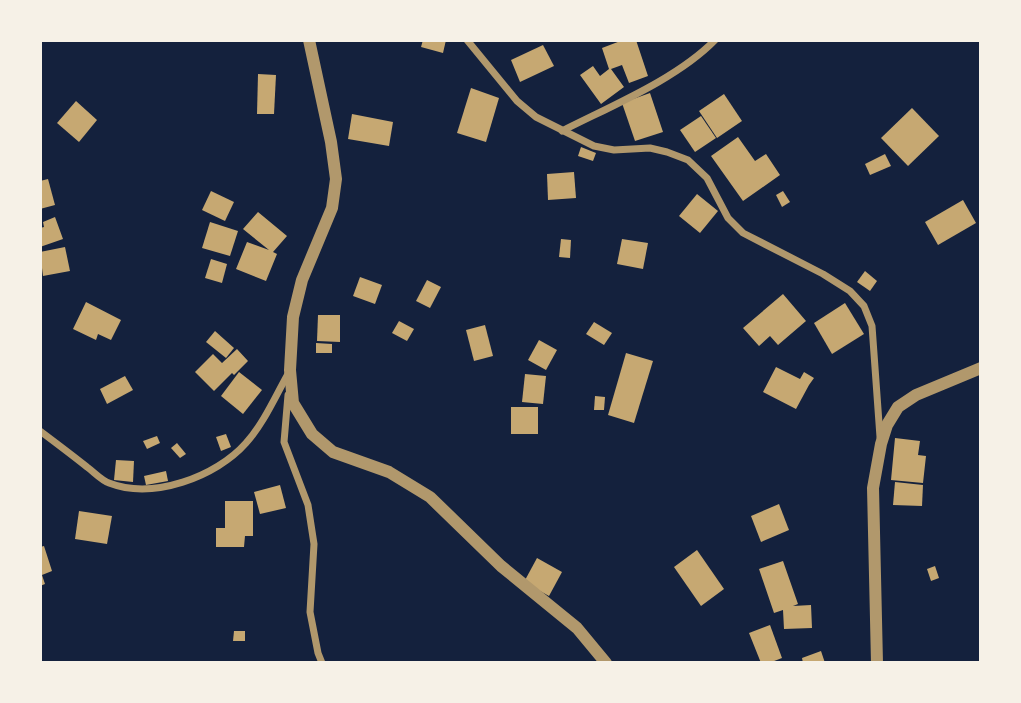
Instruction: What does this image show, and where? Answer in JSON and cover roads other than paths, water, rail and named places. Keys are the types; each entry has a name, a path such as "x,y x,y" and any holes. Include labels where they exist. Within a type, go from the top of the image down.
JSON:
{"street":[{"path":"309,40 331,142 336,179 332,208 302,280 293,317 284,442 310,518 314,544 310,612 322,663"},
{"path":"467,40 517,101 536,117 594,146 614,150 650,148 688,160 707,178 728,218 743,233 850,291 864,306 872,326 881,444"},
{"path":"474,48 481,40"},
{"path":"562,131 662,80 708,48 715,40"},
{"path":"877,663 873,488 887,425 898,407 916,395 981,368"},
{"path":"40,431 107,483 132,488 163,488 209,471 232,457 262,422 290,370"},
{"path":"290,370 293,403 312,434 333,452 389,472 430,497 501,566 577,628 606,663"}]}
